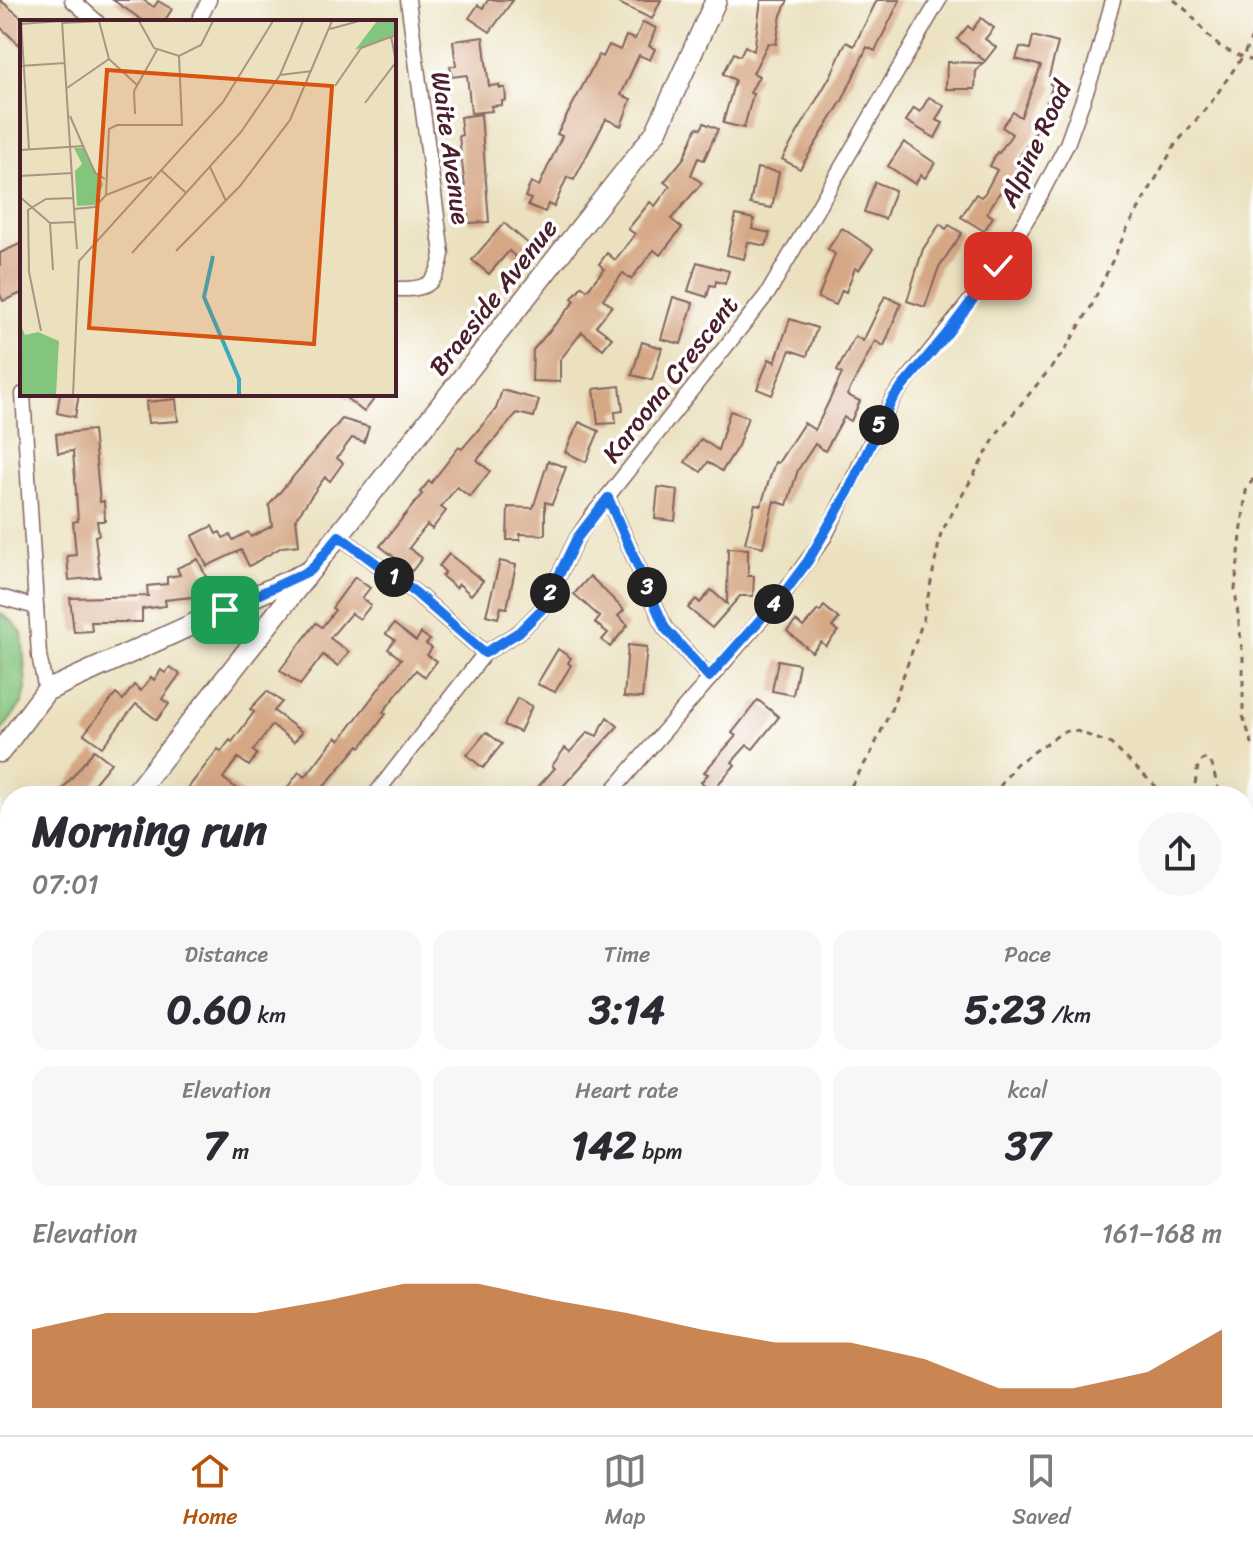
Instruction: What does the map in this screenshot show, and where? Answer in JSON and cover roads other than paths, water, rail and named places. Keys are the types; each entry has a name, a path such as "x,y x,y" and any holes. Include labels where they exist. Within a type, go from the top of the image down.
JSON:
{"street":[{"path":"72,0 95,20"},
{"path":"199,20 209,0"},
{"name":"Waite Avenue","path":"396,289 415,289 432,282 438,274 442,254 408,0"},
{"name":"Braeside Avenue","path":"141,786 656,132 716,0"},
{"name":"Karoona Crescent","path":"382,786 485,653 519,632 543,608 577,538 768,293 939,0"},
{"name":"Alpine Road","path":"616,786 784,593 808,561 848,492 893,398 998,266 1033,209 1067,144 1093,72 1113,0"},
{"path":"23,396 39,655 46,691"},
{"path":"608,498 665,628 709,677"},
{"path":"339,536 416,593 485,653"},
{"path":"0,752 46,691 311,570"},
{"path":"0,597 36,607"},
{"path":"225,610 260,635"}]}
